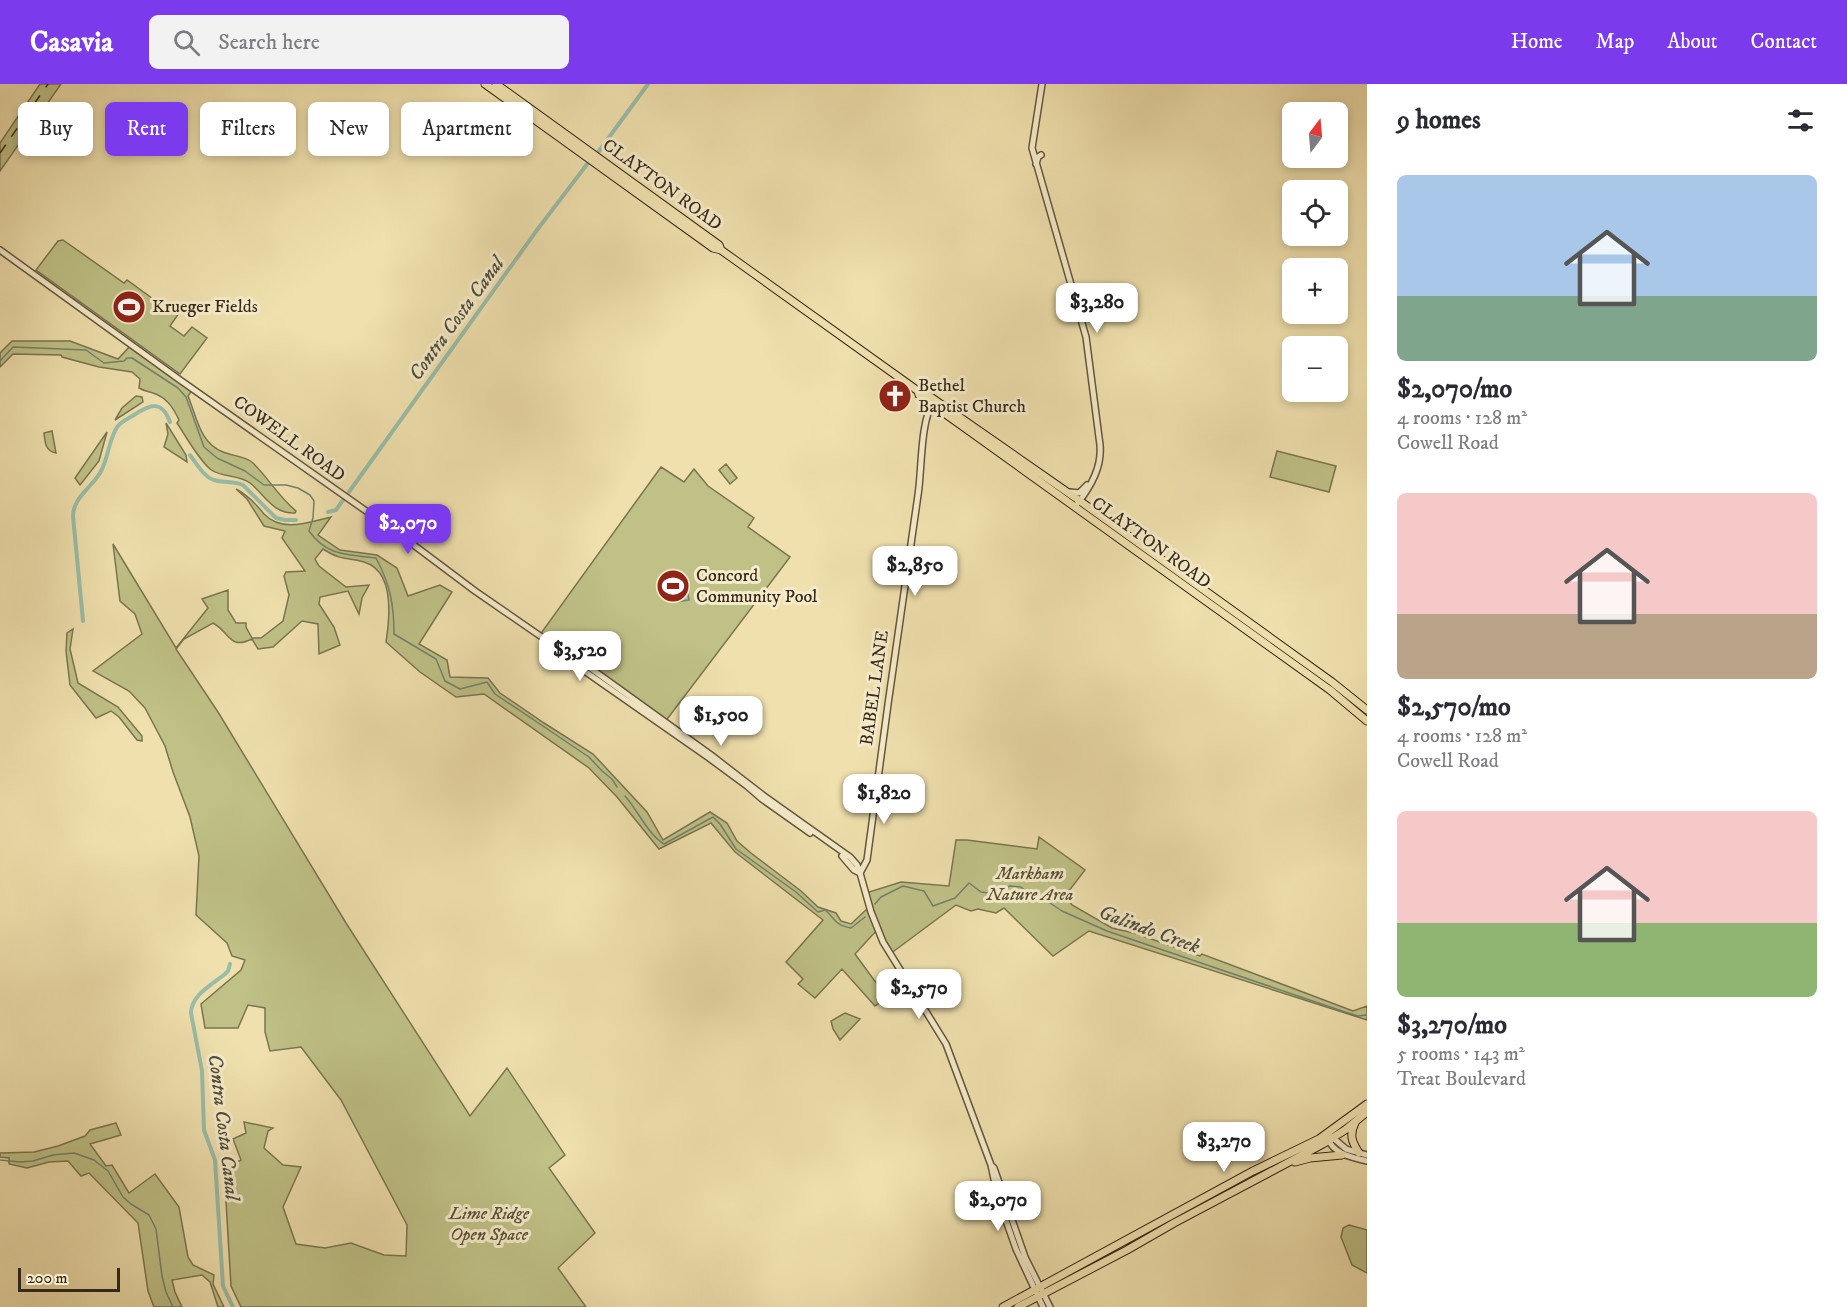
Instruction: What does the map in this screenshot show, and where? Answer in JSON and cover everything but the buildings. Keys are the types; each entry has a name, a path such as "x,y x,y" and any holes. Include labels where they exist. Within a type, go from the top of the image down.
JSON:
{"main road":[{"name":"CLAYTON ROAD","path":"485,84 706,243 721,250 918,391 922,391 933,402 1332,682 1367,710"},
{"name":"CLAYTON ROAD","path":"496,84 719,245 721,250"},
{"name":"CLAYTON ROAD","path":"933,402 1065,491 1077,504 1330,690 1367,721"},
{"path":"1018,1307 1039,1291 1253,1171 1318,1139 1329,1137 1367,1104"},
{"path":"1004,1307 1127,1250 1270,1171 1367,1112"},
{"path":"1357,1120 1351,1132 1352,1140 1363,1154"},
{"path":"1270,1171 1310,1158 1342,1155"}],"street":[{"path":"1042,84 1032,148 1086,338 1101,456 1097,472 1077,504"},
{"path":"1036,166 1036,160 1041,155"},
{"name":"COWELL ROAD","path":"0,250 561,651 583,670 709,758 762,800 846,859 854,870 860,873"},
{"name":"BABEL LANE","path":"860,873 867,860 926,424 933,402"},
{"path":"1065,491 1078,493 1092,480"},
{"path":"860,873 871,912 883,942 946,1044 994,1168 1043,1307"},
{"path":"1329,1137 1346,1149 1363,1154"},
{"path":"1329,1137 1342,1155 1367,1161"},
{"path":"1039,1291 1050,1307"}],"green space":[{"path":"40,84 61,84 48,102 28,102"},
{"path":"18,116 18,145 0,171 0,143"},
{"name":"Krueger Fields","path":"63,240 124,283 127,280 156,301 158,298 179,313 170,326 184,336 192,327 207,338 180,374 36,270 58,241"},
{"path":"12,341 70,341 118,359 131,345 193,389 188,396 200,428 209,442 223,452 253,463 296,511 295,513 275,507 245,480 219,474 210,469 196,453 177,423 179,420 169,403 158,395 139,388 140,379 132,372 99,367 61,355 13,354 0,367 0,353"},
{"path":"136,396 142,397 143,402 115,420 122,408"},
{"path":"166,423 186,455 187,462 164,447 168,434"},
{"path":"52,431 56,453 46,446 44,433"},
{"path":"107,432 99,461 80,485 75,478"},
{"path":"1277,451 1336,466 1329,492 1270,477"},
{"path":"726,464 737,478 730,484 719,470"},
{"path":"661,467 684,482 694,469 708,486 754,518 748,527 790,557 665,722 635,699 539,636"},
{"name":"Lime Ridge Open Space","path":"236,489 255,503 271,520 279,523 287,525 305,523 331,517 318,535 340,550 377,555 397,568 408,596 440,585 452,592 419,644 447,660 450,677 488,678 500,693 593,754 647,812 663,840 710,812 727,823 737,841 818,907 836,913 841,921 851,924 869,907 866,893 901,882 949,886 956,840 1037,849 1039,837 1085,870 1065,896 1072,905 1112,928 1134,933 1200,956 1202,954 1353,1011 1367,1006 1367,1020 1089,931 1053,956 1004,908 996,913 978,909 971,911 956,905 890,954 877,930 855,954 889,996 875,1006 842,969 815,998 798,984 803,979 786,962 823,920 735,852 711,823 659,849 617,797 589,768 484,694 456,697 420,672 386,642 389,608 386,585 381,575 374,567 364,562 339,557 323,549 315,559 319,566 346,587 369,585 362,598 359,614 348,591 320,597 319,604 334,627 340,645 319,654 318,624 302,621 273,647 258,649 252,639 239,643 234,641 213,623 184,639 176,649 218,712 346,923 470,1116 507,1068 565,1155 549,1168 595,1233 558,1268 586,1307 241,1307 231,1286 224,1168 241,1160 233,1139 246,1133 244,1122 273,1128 268,1131 264,1148 283,1165 301,1167 283,1207 296,1244 325,1248 351,1243 384,1255 406,1256 407,1225 341,1100 301,1047 270,1051 265,1032 265,1008 248,1005 238,1028 205,1028 201,1004 241,970 245,960 232,956 227,943 196,915 199,856 190,817 165,746 145,708 129,691 93,671 142,634 135,614 120,601 113,544 176,648 208,608 202,599 228,590 228,610 236,623 246,623 252,638 261,638 283,621 289,595 284,576 286,572 305,571 282,538 285,531 264,526 247,499"},
{"path":"73,629 70,649 78,683 118,707 142,736 142,741 137,740 119,717 111,711 96,718 70,685 66,651 67,633"},
{"path":"845,1013 860,1019 840,1040 831,1021"},
{"path":"116,1123 121,1135 90,1144 106,1166 112,1165 129,1193 155,1174 179,1207 188,1257 193,1265 214,1275 213,1284 224,1307 218,1307 210,1282 202,1275 172,1280 182,1307 154,1307 148,1291 138,1223 89,1173 81,1176 68,1161 49,1162 27,1168 9,1164 9,1158 0,1157 0,1153 34,1152 58,1146 85,1136 90,1130"},
{"path":"1349,1225 1367,1230 1367,1273 1352,1265 1341,1237 1343,1228"}],"shaded area":[{"name":"Concord Community Pool","path":"685,577 689,600 677,602 675,591 662,593 660,581"}],"waterway":[{"name":"Contra Costa Canal","path":"599,151 648,84"},
{"name":"Contra Costa Canal","path":"349,492 537,230 588,163"},
{"name":"Galindo Creek","path":"0,361 13,347 86,350 104,363 132,358 178,388 186,397 204,447 217,458 245,471 264,485 286,485 298,488 310,495 314,501 313,518 309,531 323,546 347,555 376,558 390,594 394,634 436,659 445,681 460,689 487,682 495,694 589,757 612,779 617,787"},
{"name":"Contra Costa Canal","path":"83,621 73,516 76,504 100,473 113,434 119,424 146,408 155,406 163,410 170,422"},
{"name":"Contra Costa Canal","path":"190,455 210,478 243,485 276,518 296,520"},
{"name":"Contra Costa Canal","path":"328,512 336,510 343,500"},
{"name":"Galindo Creek","path":"625,796 648,828 664,844 713,817 736,849 796,892 818,912 825,910 838,923 851,928 865,917"},
{"name":"Galindo Creek","path":"875,904 881,897 903,886 924,891 933,906 955,898 969,883 981,892 988,893 1010,886 1021,887 1030,895 1044,899 1062,911 1107,931 1345,1012 1358,1016 1367,1015"},
{"name":"Contra Costa Canal","path":"230,964 228,971 199,995 191,1013 202,1071 204,1130 215,1160 223,1286 233,1307"},
{"path":"0,1160 33,1161 53,1155 74,1153 94,1160 108,1171 123,1197 149,1215 156,1229 162,1276 173,1307"}],"railway":[{"path":"0,153 48,84"}],"place":[{"name":"Krueger Fields","path":"129,307"},
{"name":"Bethel Baptist Church","path":"895,396"},
{"name":"Concord Community Pool","path":"673,586"}],"park label":[{"name":"Markham Nature Area","path":"1030,884"}]}
